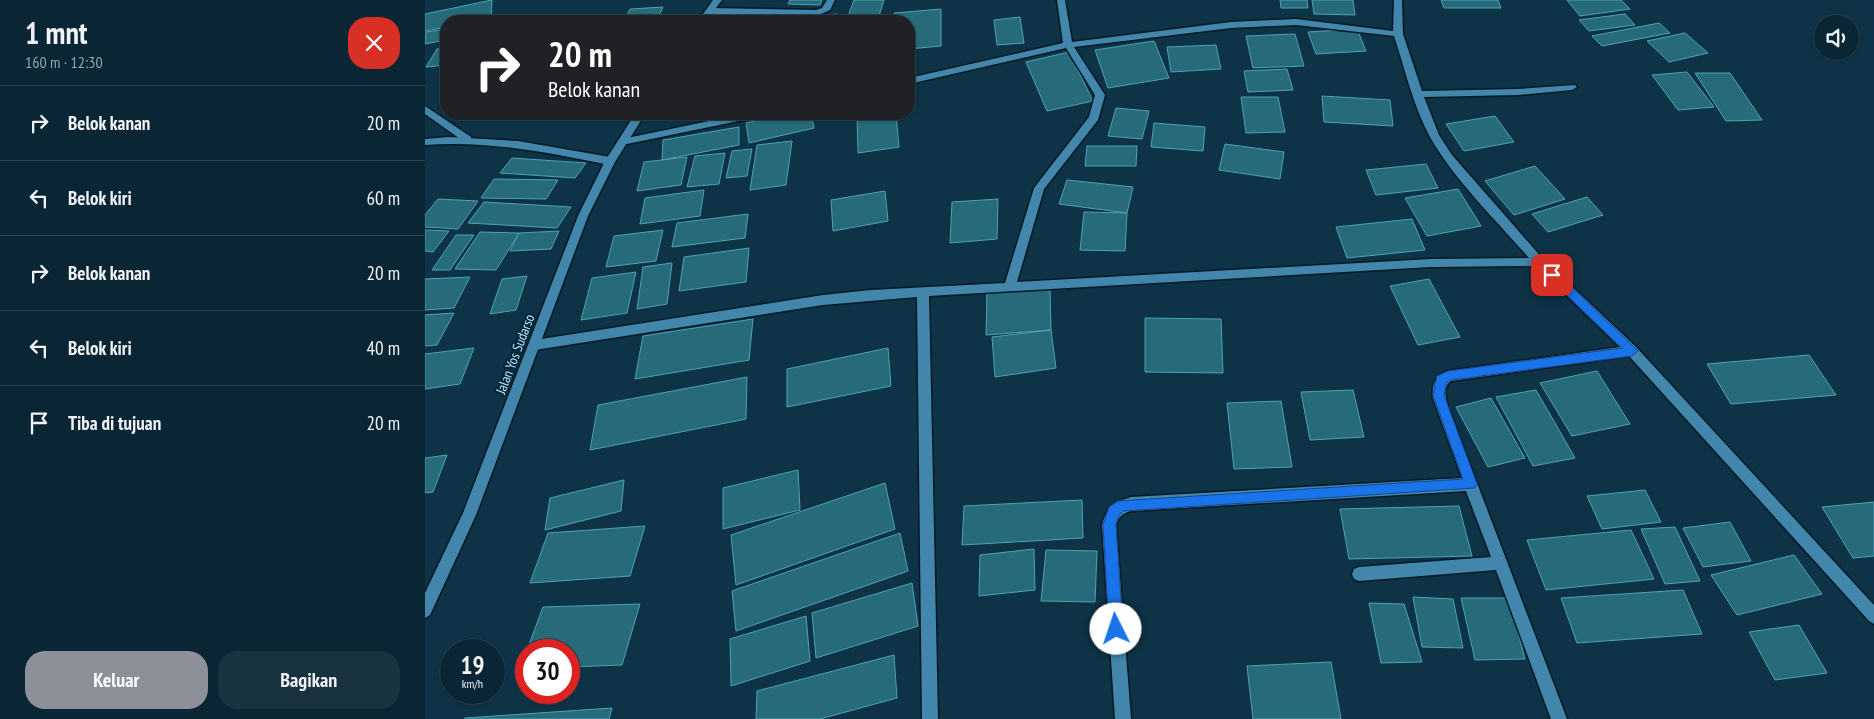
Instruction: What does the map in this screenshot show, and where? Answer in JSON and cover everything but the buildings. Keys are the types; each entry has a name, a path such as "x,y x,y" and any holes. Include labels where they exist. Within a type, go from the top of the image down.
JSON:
{"street":[{"path":"707,15 718,0"},
{"path":"710,11 816,12 826,10 831,0"},
{"path":"1010,287 1039,188 1094,118 1099,104 1100,95 1096,86 1068,45 1061,0"},
{"path":"1398,0 1398,34 1434,135 1448,158 1539,262 1632,351 1874,616"},
{"path":"915,80 1068,45 1231,25 1295,22 1398,34"},
{"path":"1418,94 1518,92 1572,87"},
{"path":"425,109 440,120"},
{"path":"440,120 467,139"},
{"name":"Jalan Yos Sudarso","path":"425,610 469,515 583,216 610,161 637,120"},
{"path":"622,142 729,120"},
{"path":"425,142 467,139 527,146 610,161"},
{"path":"535,345 823,300 923,292 1431,263 1539,262"},
{"path":"923,292 931,719"},
{"path":"1559,719 1439,395 1441,380 1448,376 1632,351"},
{"path":"1123,719 1110,533 1110,517 1118,508 1131,504 1471,484"},
{"path":"1359,574 1501,563"}],"route":[{"path":"1116,629 1109,525 1110,517 1114,511 1122,506 1471,484 1442,407 1439,395 1441,380 1448,376 1632,351 1552,275"}]}
